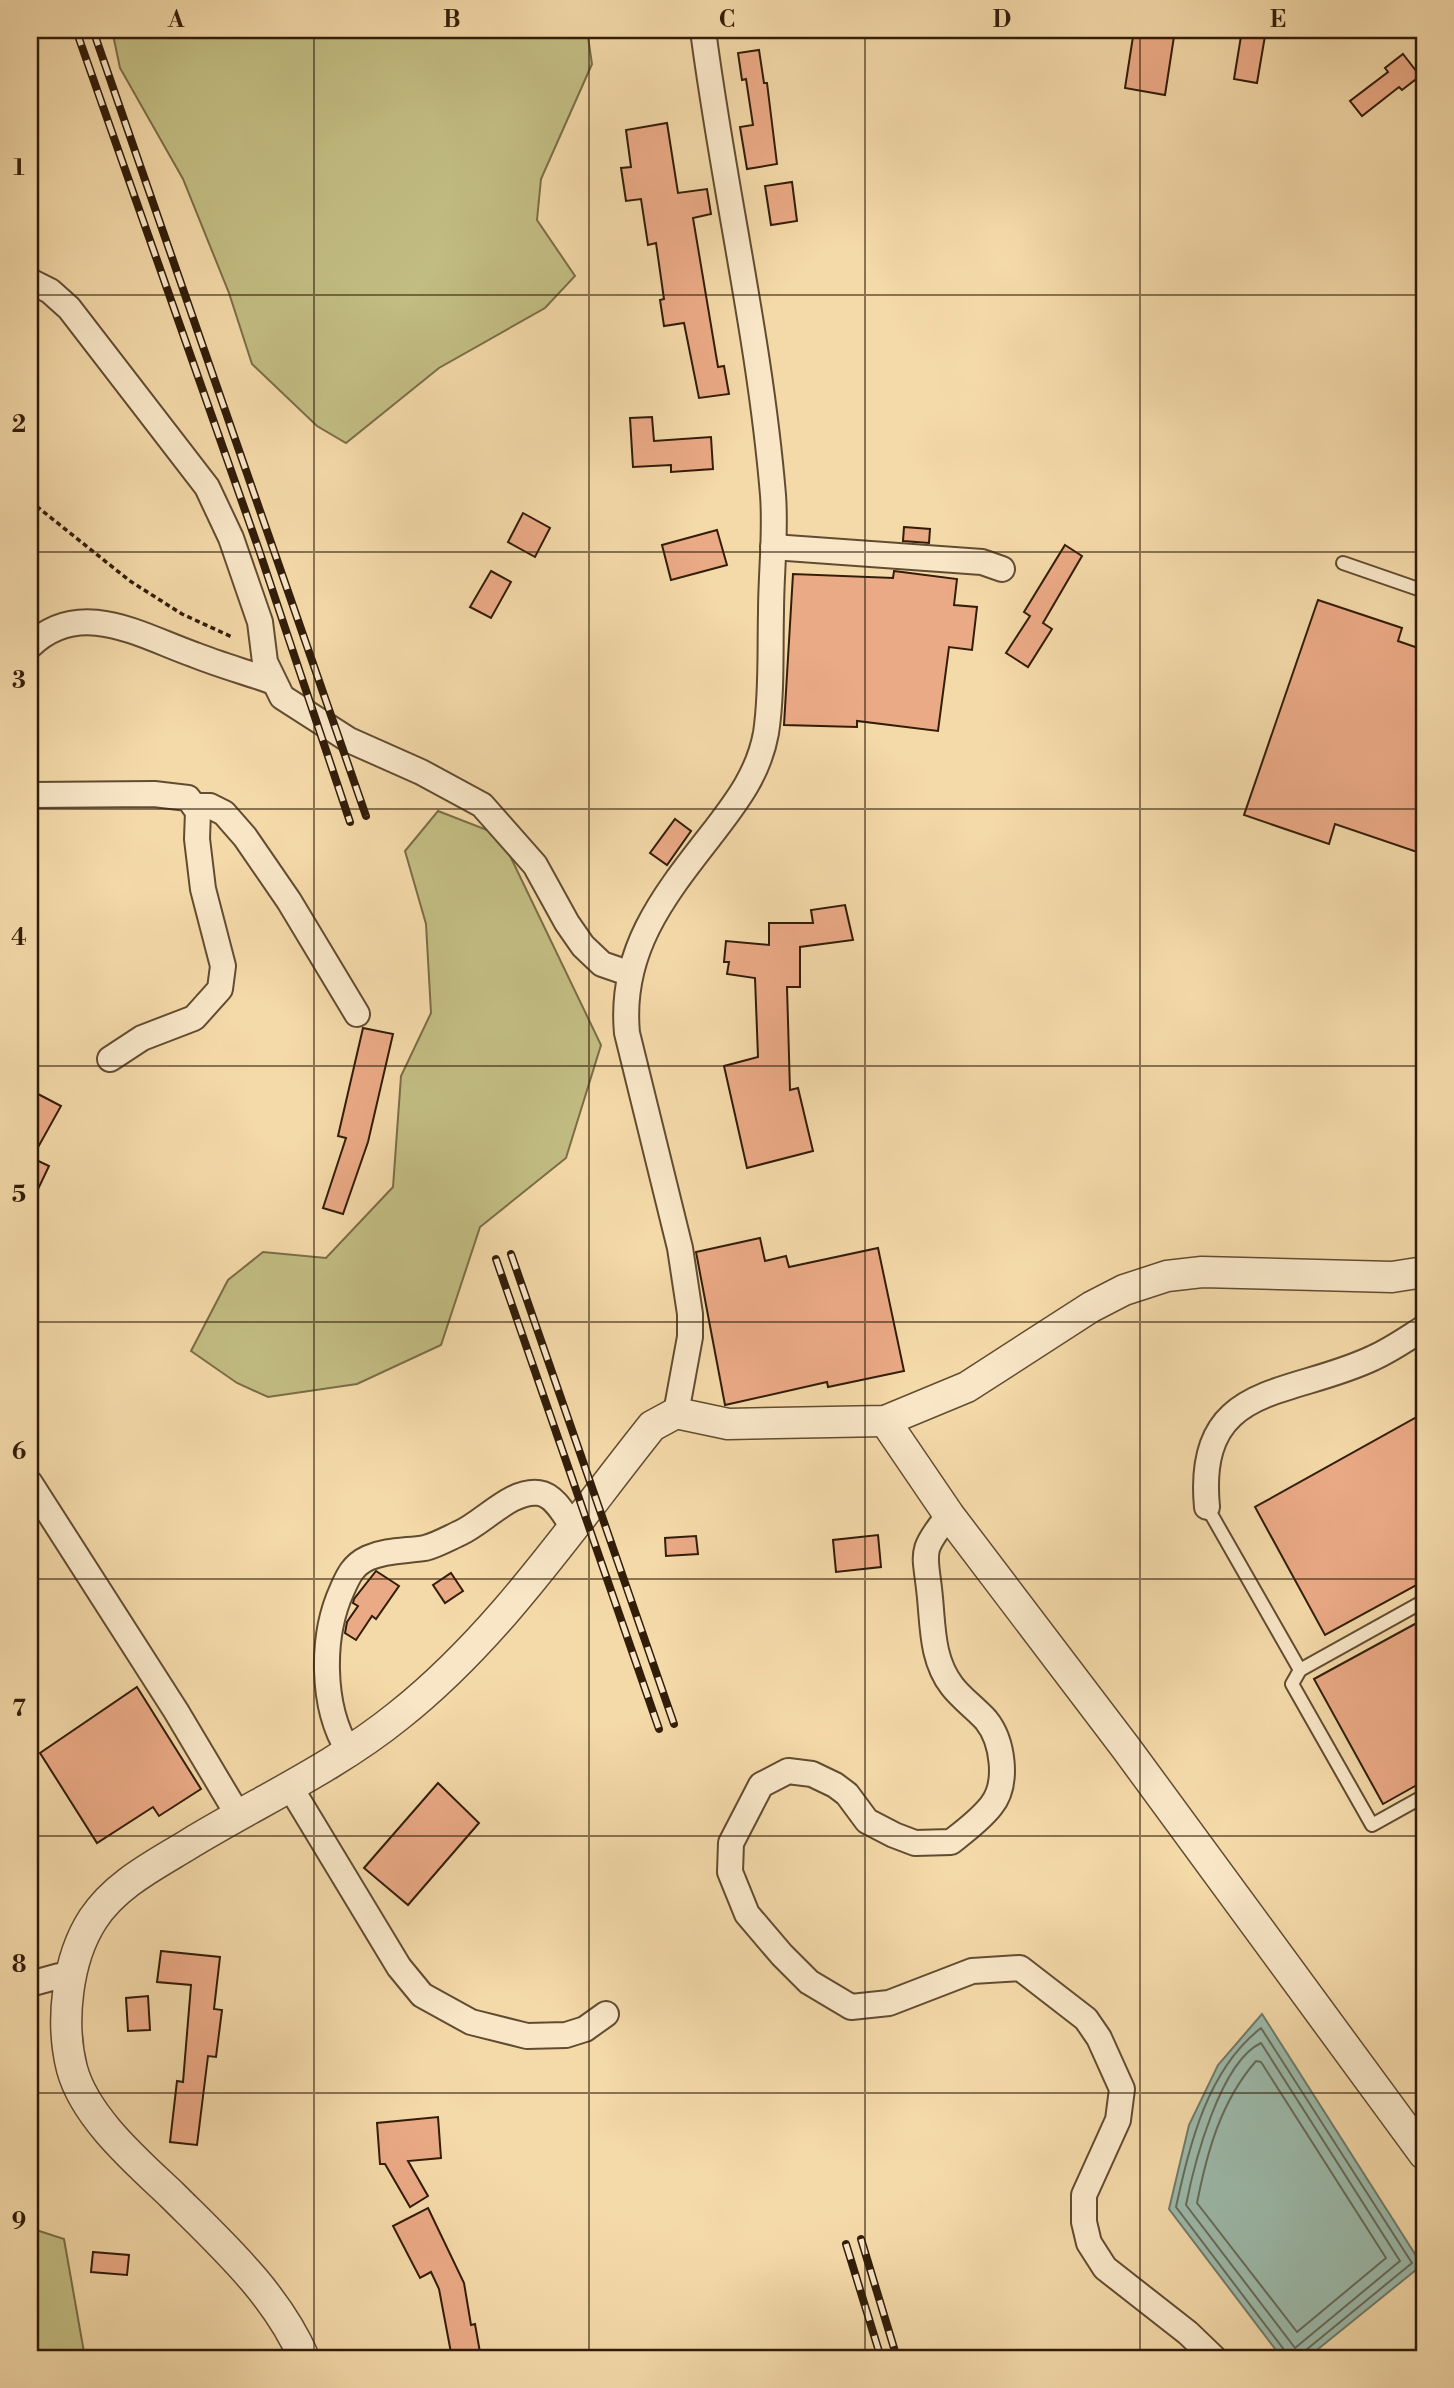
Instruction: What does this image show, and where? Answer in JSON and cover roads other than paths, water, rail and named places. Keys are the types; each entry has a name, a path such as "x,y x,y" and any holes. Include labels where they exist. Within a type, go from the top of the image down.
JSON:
{"street":[{"path":"676,1413 690,1337 690,1314 680,1248 627,1033 625,1006 628,973 657,909 741,796 759,761 769,704 773,547 773,499 760,381 703,30"},
{"path":"30,281 50,291 69,308 207,487 231,538 254,601 271,681 282,697 349,740 421,772 482,805 535,865 566,923 583,946 602,964 628,973"},
{"path":"773,547 982,562 1002,569"},
{"path":"30,646 58,629 86,621 119,625 193,655 271,681"},
{"path":"30,795 154,794 188,798 198,811 197,839 203,889 223,967 220,989 194,1018 142,1038 110,1059"},
{"path":"194,806 210,806 225,813 245,837 333,971 357,1014"},
{"path":"304,2358 292,2331 268,2296 222,2246 124,2150 81,2091 72,2068 68,2034 71,1981 82,1941 94,1917 126,1883 395,1719 473,1651 652,1426 676,1413 728,1424 885,1420 967,1387 1091,1307 1124,1290 1167,1276 1202,1272 1392,1277 1424,1272"},
{"path":"1207,1507 1204,1477 1210,1445 1228,1418 1249,1400 1373,1358 1424,1328"},
{"path":"885,1420 949,1515 1126,1748 1424,2154"},
{"path":"30,1483 176,1711 238,1815"},
{"path":"348,1750 337,1727 327,1675 326,1646 329,1623 351,1570 367,1558 428,1547 454,1536 526,1492 543,1493 557,1504 572,1526"},
{"path":"949,1515 929,1540 924,1554 931,1627 938,1660 951,1686 987,1722 999,1741 999,1793 992,1806 951,1842 915,1843 867,1821 847,1794 835,1784 812,1774 788,1771 761,1785 731,1843 730,1872 747,1914 782,1955 809,1982 851,2007 889,2003 972,1971 1020,1968 1086,2019 1099,2038 1122,2089 1118,2120 1084,2195 1084,2221 1089,2243 1105,2268 1188,2333 1213,2358"},
{"path":"289,1785 386,1947 422,1995 471,2022 527,2036 566,2035 585,2029 607,2014"},
{"path":"30,1984 59,1976 71,1981"}],"lane":[{"path":"1343,564 1424,591"},
{"path":"1207,1507 1300,1670"},
{"path":"1424,1601 1300,1670 1292,1684 1373,1825 1424,1796"}],"water":[{"path":"1262,2014 1422,2265 1307,2358 1282,2358 1169,2209 1189,2125 1218,2065"}],"railway":[{"path":"76,30 259,550 350,822"},
{"path":"93,30 366,816"},
{"path":"511,1254 674,1724"},
{"path":"496,1259 659,1729"},
{"path":"861,2239 897,2358"},
{"path":"846,2244 881,2358"}]}
